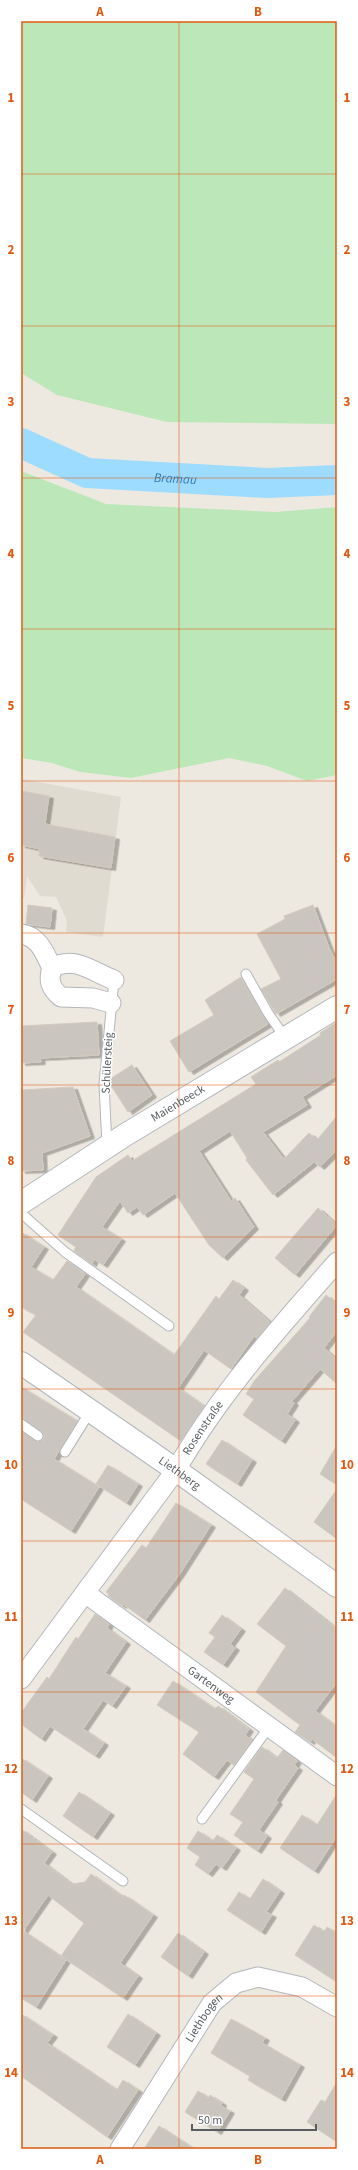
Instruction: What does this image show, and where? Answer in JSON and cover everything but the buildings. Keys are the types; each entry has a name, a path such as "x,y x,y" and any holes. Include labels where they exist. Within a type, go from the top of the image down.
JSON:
{"street":[{"path":"21,934 26,935 40,944 52,968 49,977 51,986 61,997 93,998 111,1003"},
{"path":"52,968 67,962 79,964 114,980"},
{"name":"Maienbeeck","path":"21,1203 108,1147 337,1007"},
{"name":"Rosenstraße","path":"23,1672 176,1470 191,1443 242,1372 337,1262"},
{"name":"Liethberg","path":"21,1363 91,1410 337,1586"},
{"name":"Gartenweg","path":"84,1593 337,1776"},
{"name":"Liethbogen","path":"120,2149 212,2003 236,1983 258,1977 302,1987 337,2007"}],"lane":[{"path":"246,974 268,1013 286,1039"},
{"name":"Schülersteig","path":"108,1147 104,1084 114,980"},
{"path":"21,1213 65,1252 169,1326"},
{"path":"65,1452 91,1410"},
{"path":"21,1424 38,1436"},
{"path":"202,1819 269,1727"},
{"path":"21,1809 123,1881"}],"shaded area":[{"path":"21,779 121,797 103,937 66,932 67,921 56,897 40,896 27,876 24,898 21,897"}],"green space":[{"path":"21,21 337,21 337,424 167,422 57,395 21,373"},
{"path":"21,471 106,504 276,512 337,507 337,775 307,781 267,766 229,758 131,778 80,772 52,763 21,758"}],"waterway":[{"name":"Bramau","path":"21,443 87,473 267,483 337,480"}]}
